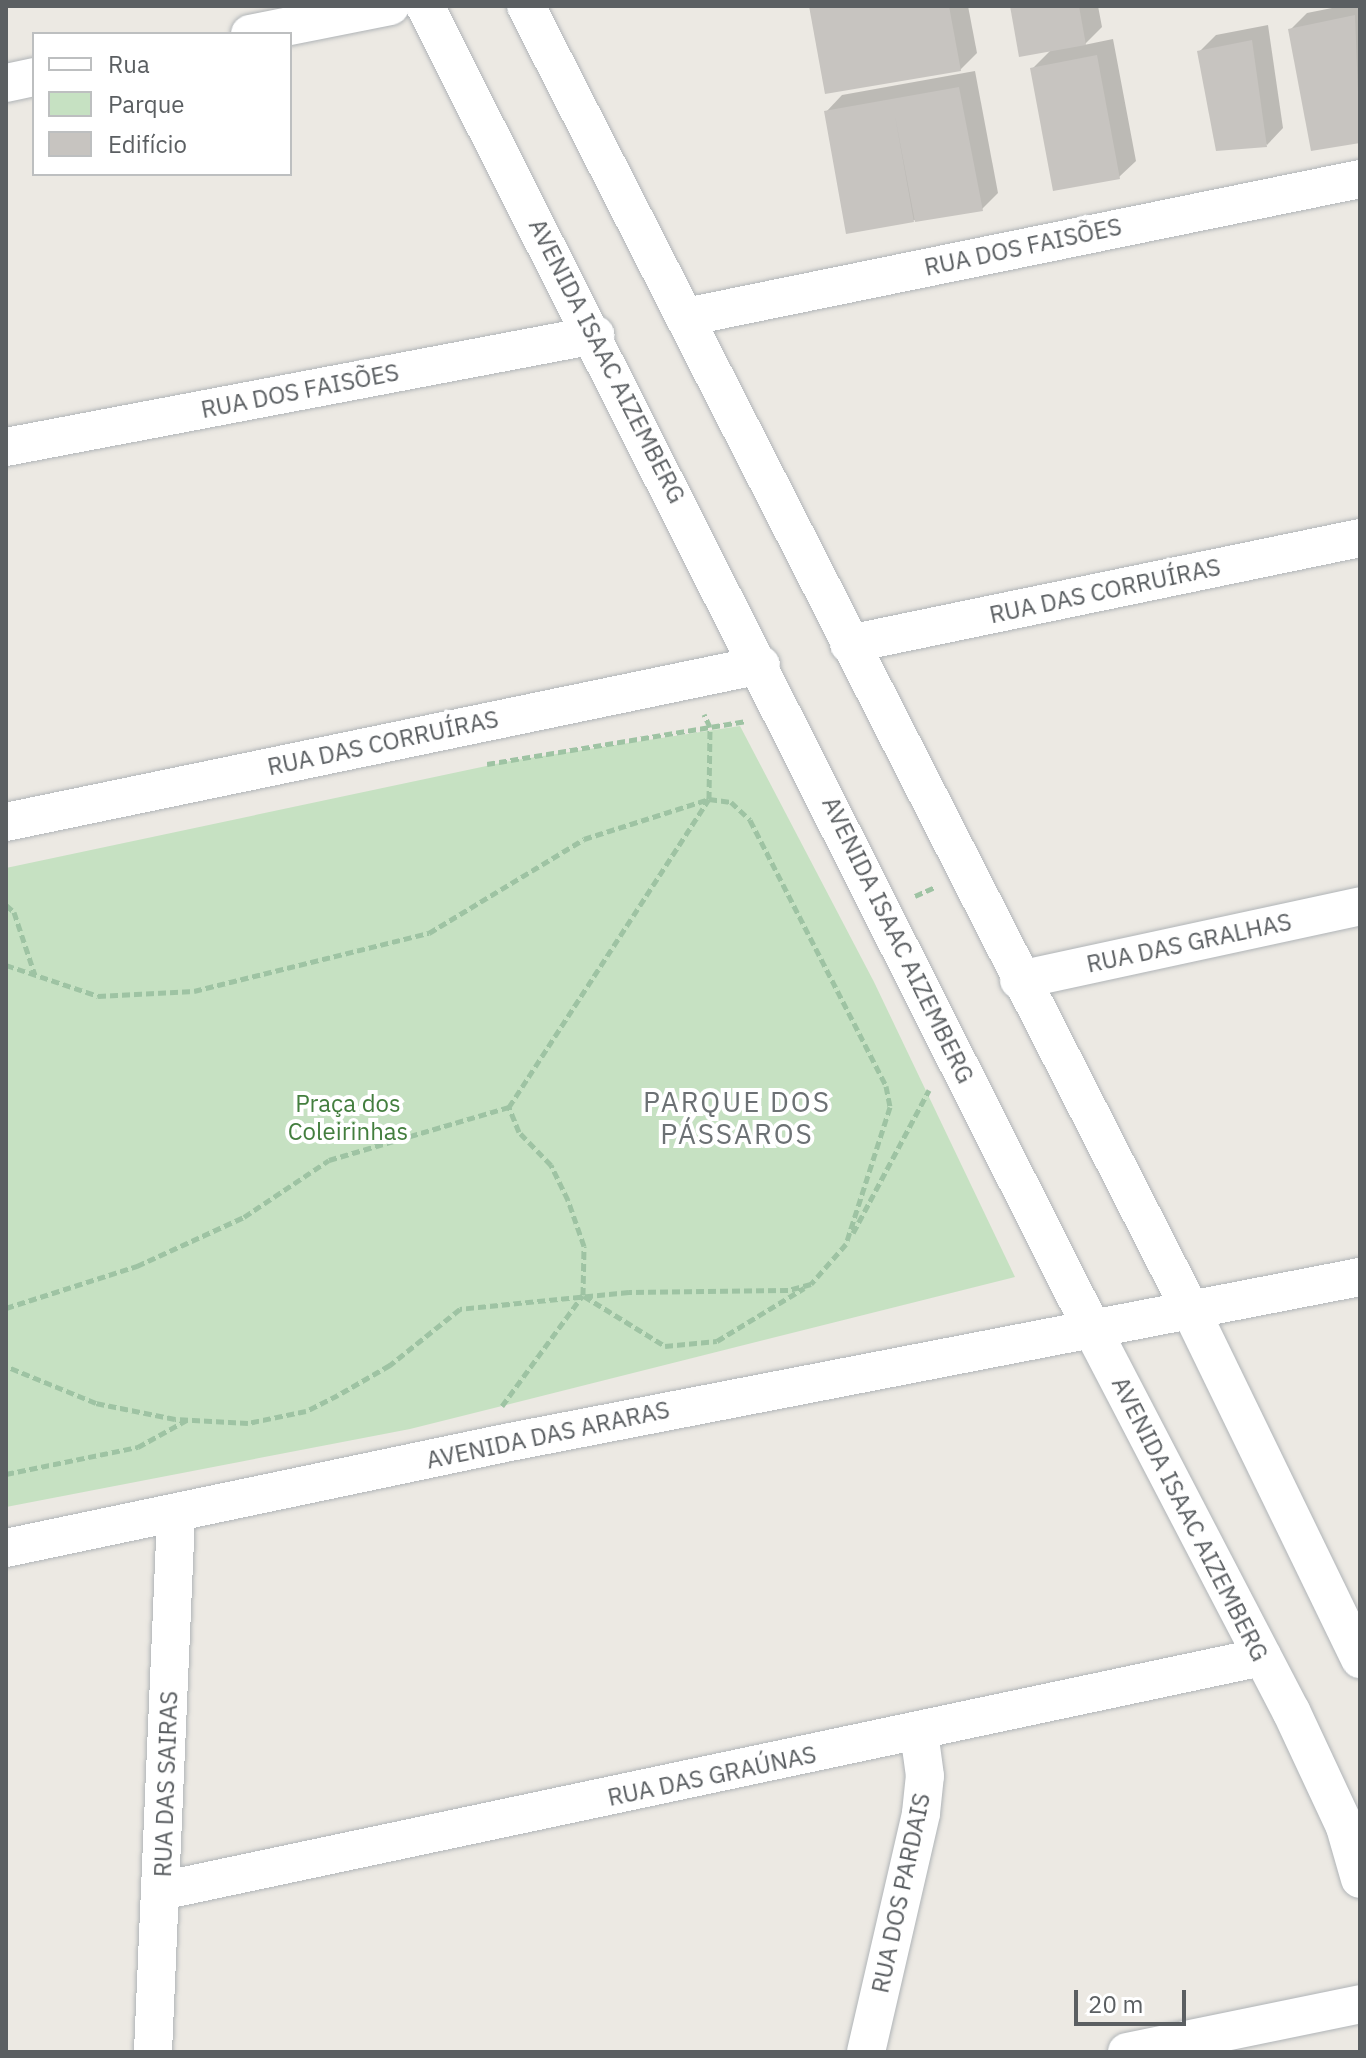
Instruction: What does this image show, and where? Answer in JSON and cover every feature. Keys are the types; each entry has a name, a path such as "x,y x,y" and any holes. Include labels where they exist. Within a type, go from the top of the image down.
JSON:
{"street":[{"path":"260,32 390,6"},
{"name":"AVENIDA ISAAC AIZEMBERG","path":"425,6 595,335 1092,1329 1262,1657 1345,1827 1360,1879"},
{"path":"526,6 1019,980 1191,1311 1360,1657"},
{"path":"6,83 32,77"},
{"name":"RUA DOS FAISÕES","path":"686,317 1360,179"},
{"name":"RUA DOS FAISÕES","path":"6,447 595,335"},
{"name":"RUA DAS CORRUÍRAS","path":"849,644 1360,538"},
{"name":"RUA DAS CORRUÍRAS","path":"6,822 761,665"},
{"name":"RUA DAS GRALHAS","path":"1019,980 1360,906"},
{"path":"1191,1311 1360,1277"},
{"name":"AVENIDA DAS ARARAS","path":"6,1548 176,1516 505,1443 1191,1311"},
{"name":"RUA DAS SAIRAS","path":"153,2052 176,1516"},
{"name":"RUA DAS GRAÚNAS","path":"161,1891 1262,1657"},
{"name":"RUA DOS PARDAIS","path":"866,2052 921,1813 925,1776 919,1732"},
{"path":"1127,2052 1360,2004"}],"path":[{"path":"6,1308 137,1266 217,1229 329,1160 509,1107 709,799 710,727 689,680"},
{"path":"473,766 755,720"},
{"path":"6,965 98,996 194,991 429,933 584,839 709,799 731,802 750,820 886,1086 890,1107 846,1244"},
{"path":"6,905 14,912 35,975"},
{"path":"583,1295 665,1346 717,1341 811,1284 846,1244 934,1080"},
{"path":"505,1443 502,1403 583,1295 584,1246 568,1200 551,1165 519,1132 509,1107"},
{"path":"6,1366 96,1403 187,1420 248,1423 306,1411 390,1365 460,1309 583,1295 788,1290 811,1284"},
{"path":"6,1474 138,1447 187,1420"}],"green space":[{"name":"Praça dos Coleirinhas","path":"740,726 874,982 1015,1277 410,1429 6,1507 6,868 510,761"}],"building":[{"path":"809,6 949,6 961,71 825,94"},
{"path":"1010,6 1079,6 1086,45 1019,57"},
{"path":"1355,15 1360,143 1311,151 1288,29"},
{"path":"1252,40 1267,147 1216,151 1197,51"},
{"path":"1097,55 1120,179 1053,191 1030,68"},
{"path":"959,87 983,211 915,222 895,116 914,222 846,234 824,111"}],"district":[{"name":"PARQUE DOS PÁSSAROS","path":"737,1118"}]}
